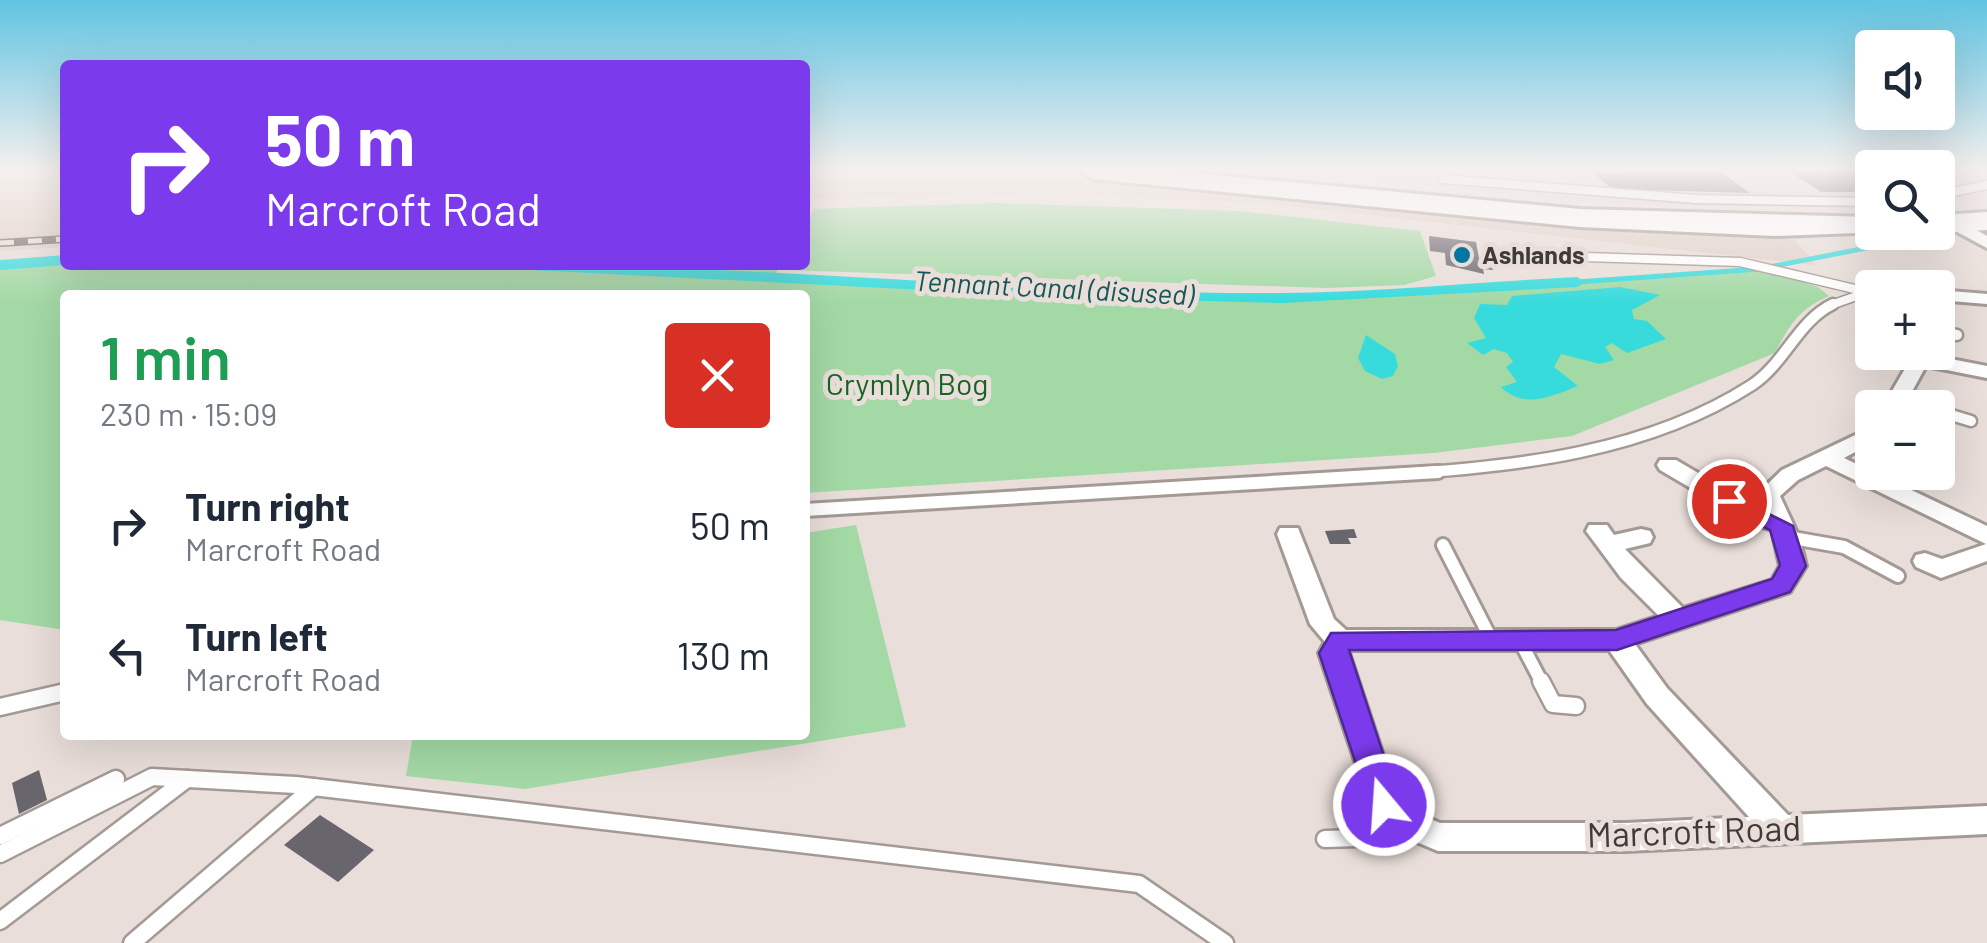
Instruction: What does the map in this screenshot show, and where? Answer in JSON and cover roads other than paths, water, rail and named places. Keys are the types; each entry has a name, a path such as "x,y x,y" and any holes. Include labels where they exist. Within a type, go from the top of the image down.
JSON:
{"highway":[{"path":"1564,215 1770,227 1855,226"},
{"path":"1804,215 1855,216"},
{"path":"1955,221 1987,220"}],"street":[{"path":"1955,227 1987,242"},
{"path":"1955,295 1983,294"},
{"path":"1955,365 1987,372"},
{"path":"1288,534 1323,624 1340,640 1617,640 1781,586 1793,566 1784,531 1768,496 1782,476 1830,459 1855,444"},
{"path":"1830,459 1987,536"},
{"path":"1668,465 1784,531"},
{"path":"1640,537 1604,537 1630,572 1678,619"},
{"path":"1925,561 1941,569 1987,552"},
{"path":"1340,640 1333,653 1384,805 1404,822"},
{"path":"1617,640 1656,696 1780,828"},
{"name":"Marcroft Road","path":"1404,822 1438,836 1626,837 1987,820"}],"lane":[{"path":"1522,255 1753,265 1855,289"},
{"path":"810,510 1498,468 1603,446 1704,412 1761,380 1806,320 1855,295"},
{"path":"1955,417 1971,422"},
{"path":"1784,531 1844,547 1898,576"},
{"path":"1443,544 1506,641 1553,704 1576,706"},
{"path":"0,706 60,693"},
{"path":"0,836 116,778"},
{"path":"0,854 152,778 314,788 1139,884 1225,943"},
{"path":"0,921 188,779"},
{"path":"132,943 314,788"},
{"path":"1325,839 1390,837 1404,822"}],"water":[{"path":"1620,287 1660,295 1632,310 1634,319 1647,321 1666,339 1627,353 1612,343 1605,347 1614,360 1600,364 1561,354 1554,367 1578,386 1558,394 1529,399 1510,394 1501,387 1517,382 1506,367 1513,362 1507,353 1494,349 1483,355 1467,343 1486,338 1474,318 1480,304 1507,305 1512,296"},
{"path":"1366,335 1395,354 1398,366 1393,376 1382,379 1365,371 1358,358"}],"waterway":[{"path":"1577,282 1759,269 1856,250"},
{"name":"Tennant Canal (disused)","path":"0,265 60,260"},
{"name":"Tennant Canal (disused)","path":"629,270 1065,292 1282,298 1577,282"}],"railway":[{"path":"0,243 60,239"}],"place":[{"name":"Ashlands","path":"1462,255"}],"park label":[{"name":"Crymlyn Bog","path":"907,385"}]}
